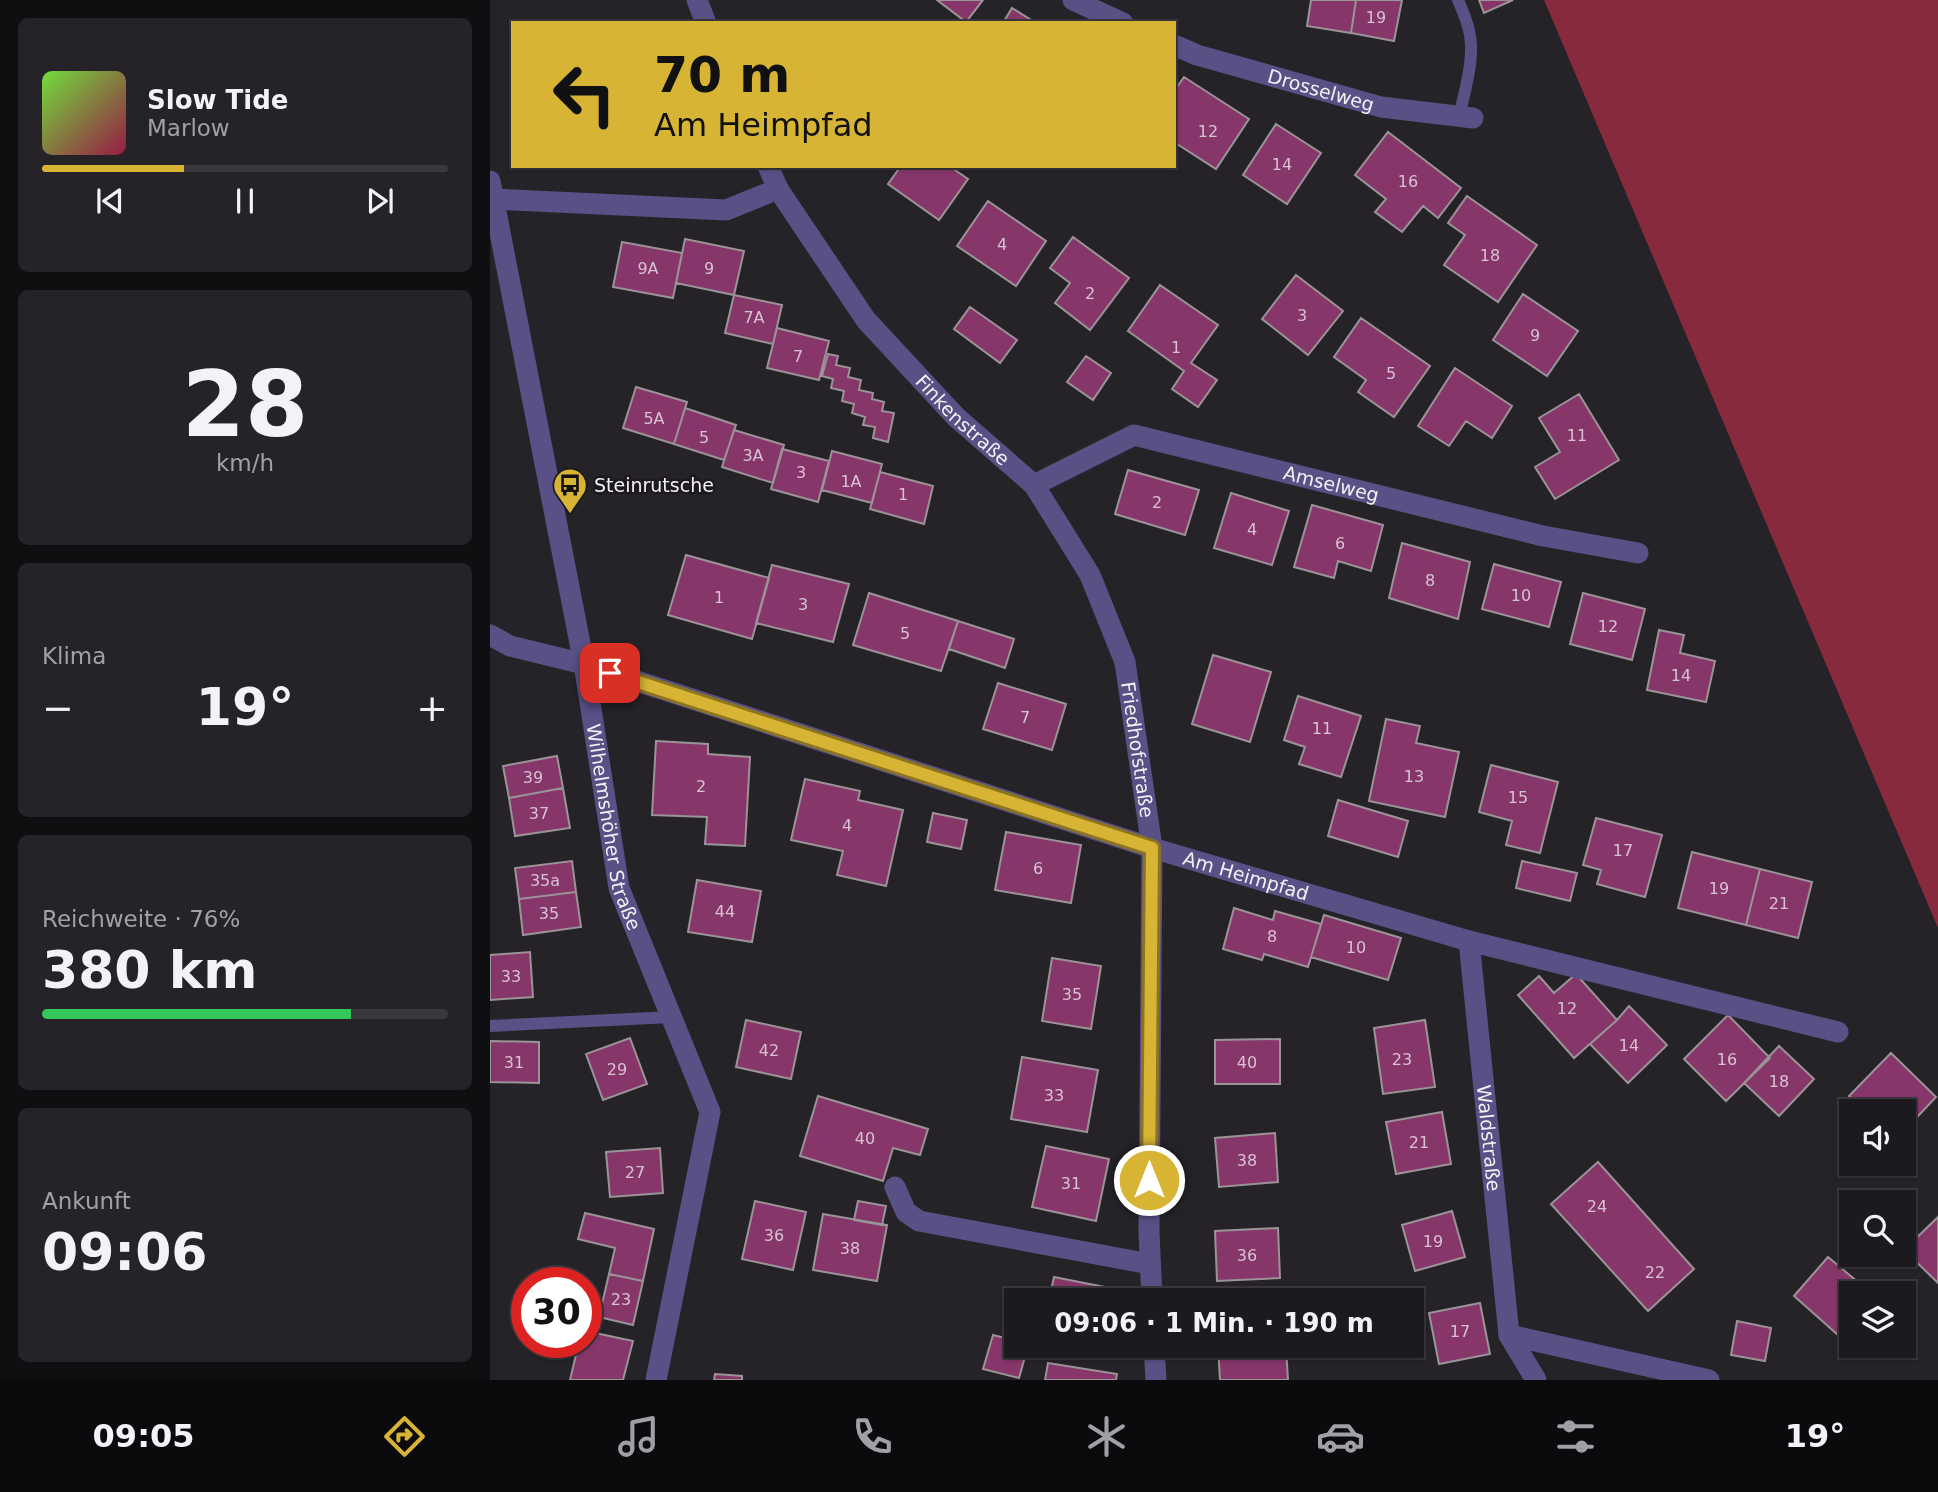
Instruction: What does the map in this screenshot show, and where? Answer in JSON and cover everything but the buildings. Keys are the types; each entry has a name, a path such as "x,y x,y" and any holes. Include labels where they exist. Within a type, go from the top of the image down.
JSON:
{"street":[{"path":"696,0 705,21"},
{"path":"1073,0 1119,21"},
{"name":"Drosselweg","path":"1176,46 1198,55 1381,107 1466,118"},
{"name":"Finkenstraße","path":"769,168 778,189 866,320 956,417 1034,485 1090,575 1125,662"},
{"path":"492,190 726,210 778,189"},
{"name":"Wilhelmshöher Straße","path":"492,190 584,664 619,888 710,1112 656,1380"},
{"name":"Amselweg","path":"1034,485 1134,435 1543,536 1638,553"},
{"path":"490,635 510,646 584,664"},
{"name":"Friedhofstraße","path":"1125,662 1152,848 1149,1232 1151,1288"},
{"name":"Am Heimpfad","path":"584,664 1152,848 1469,941 1838,1032"},
{"name":"Waldstraße","path":"1469,941 1509,1335 1536,1380"},
{"path":"895,1186 906,1212 919,1221 1150,1265"},
{"path":"1509,1335 1709,1380"},
{"path":"1155,1358 1156,1380"}],"lane":[{"path":"1458,0 1466,18 1471,45 1466,118"},
{"path":"490,1026 671,1017"}],"shaded area":[{"path":"1544,0 1938,0 1938,928"}],"place":[{"name":"Steinrutsche","path":"570,515"}],"route":[{"path":"610,673 1152,848 1149,1180"}]}
